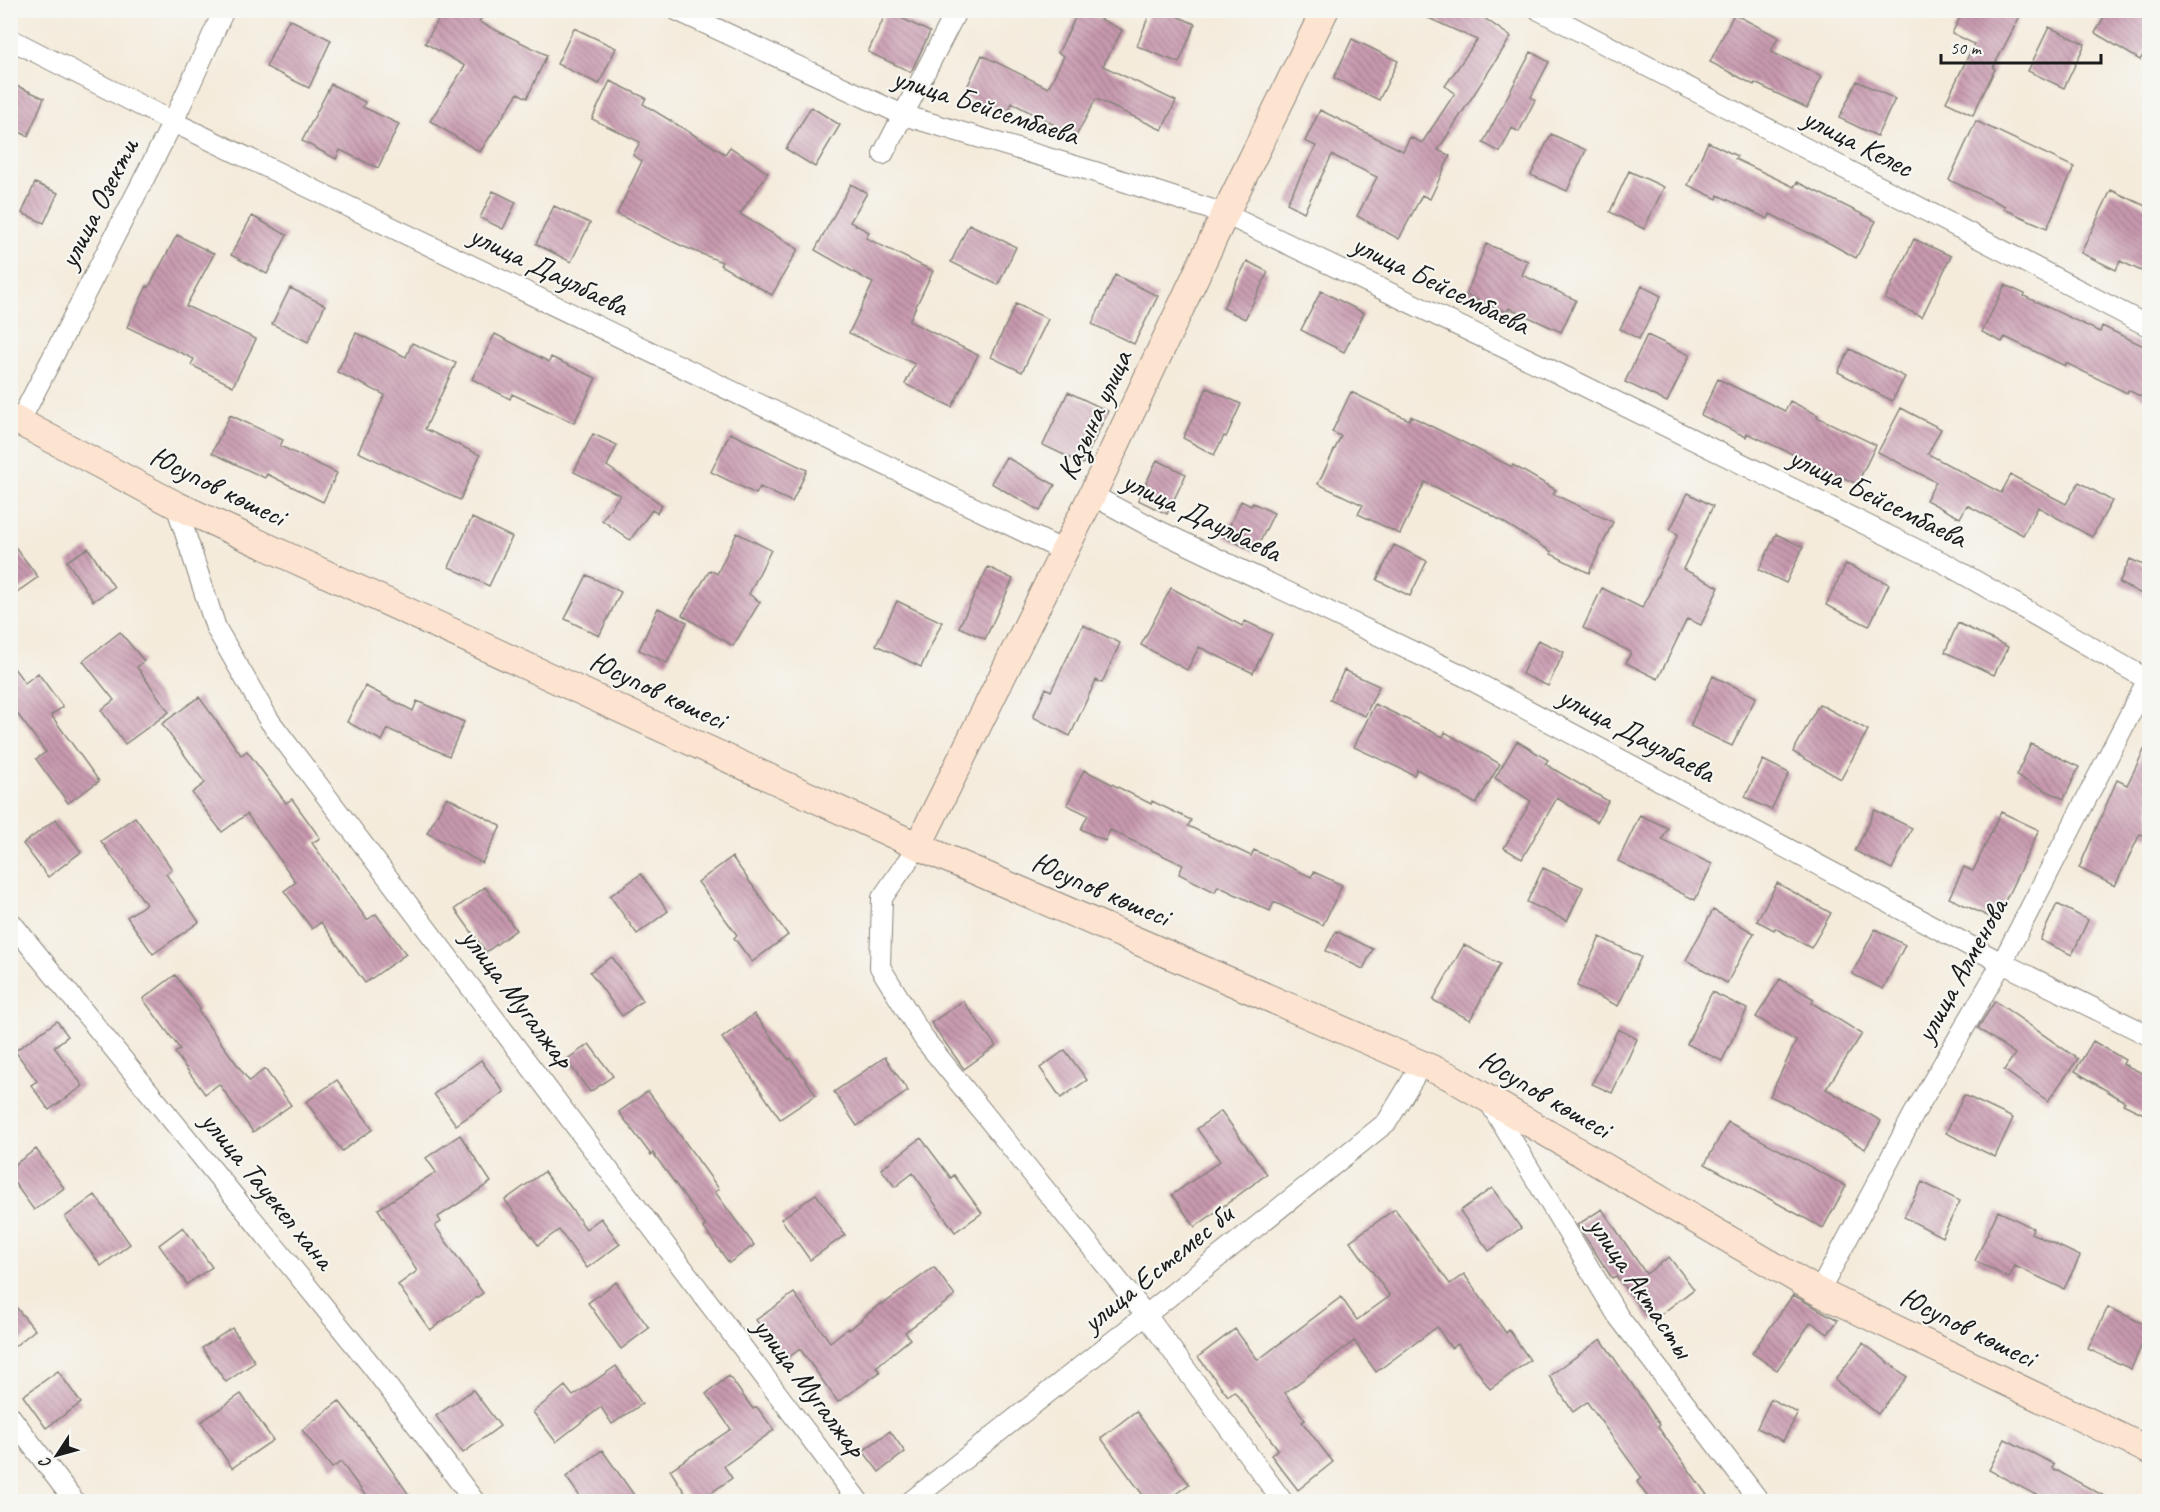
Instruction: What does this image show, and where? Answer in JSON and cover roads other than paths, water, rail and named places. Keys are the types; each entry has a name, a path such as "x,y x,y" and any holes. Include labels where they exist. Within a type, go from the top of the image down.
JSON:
{"street":[{"name":"улица Озекти","path":"15,419 173,122 224,10"},
{"name":"улица Бейсембаева","path":"676,10 903,115 1092,171 1225,214 1578,383 1946,564 2149,678"},
{"path":"883,154 957,10"},
{"name":"Казына улица","path":"918,846 1092,495 1325,10"},
{"name":"улица Келес","path":"1539,10 2150,327"},
{"name":"улица Даулбаева","path":"10,39 173,122 1064,551"},
{"name":"Юсупов көшесі","path":"15,419 176,506 918,846 1449,1076 1819,1292 2150,1452"},
{"name":"улица Даулбаева","path":"1092,495 1157,530 1462,675 2002,963 2150,1036"},
{"name":"улица Мугалжар","path":"176,506 216,628 269,720 859,1502"},
{"name":"улица Алменова","path":"1819,1292 1915,1112 2002,963 2149,678"},
{"path":"918,846 882,898 880,966 924,1039 1146,1316 1283,1502"},
{"name":"улица Тауекел хана","path":"10,921 372,1366 475,1502"},
{"name":"улица Естемес би","path":"910,1502 1387,1122 1422,1064"},
{"name":"улица Актасты","path":"1486,1097 1618,1316 1760,1502"},
{"path":"10,1416 75,1502"}]}
